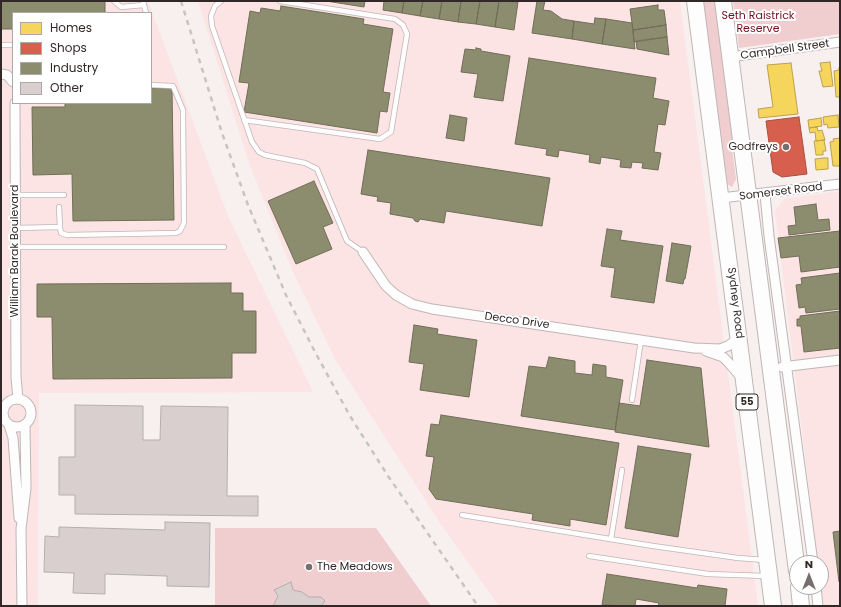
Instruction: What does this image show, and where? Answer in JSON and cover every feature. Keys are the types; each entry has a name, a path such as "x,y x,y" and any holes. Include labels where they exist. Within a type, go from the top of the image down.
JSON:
{"highway":[{"name":"Sydney Road","path":"695,1 773,606"},
{"name":"55","path":"723,1 795,555"},
{"path":"800,595 801,606"}],"street":[{"path":"689,1 698,17"},
{"name":"Campbell Street","path":"730,58 840,42"},
{"path":"1,74 7,75 12,80"},
{"name":"William Barak Boulevard","path":"15,104 16,377 18,399"},
{"name":"Somerset Road","path":"721,198 840,184"},
{"path":"765,194 786,367 812,555"},
{"path":"751,217 762,223 769,236"},
{"name":"Decco Drive","path":"363,252 386,286 396,295 412,304 439,310 694,348 720,349 728,346 739,338"},
{"name":"Decco Drive","path":"694,348 723,357 734,366 745,384"},
{"path":"770,369 840,360"},
{"path":"21,529 17,503 13,438 5,422 3,413 3,405 11,400 18,399 26,402 31,409 30,418 25,425 26,488 21,529 22,606"},
{"path":"5,422 17,427 25,425"},
{"path":"817,595 818,606"}],"lane":[{"path":"114,1 120,7 143,3"},
{"path":"221,1 215,6 211,16 212,26 252,142 259,152 265,155 305,163 317,169 347,241 363,252"},
{"path":"244,120 380,139 392,132 407,34 403,25 395,19 280,1"},
{"path":"1,45 12,45"},
{"path":"59,207 61,233 67,235 176,233 183,227 183,110 173,86 152,84"},
{"path":"15,195 64,195"},
{"path":"15,228 60,227"},
{"path":"15,247 224,247"},
{"path":"632,400 642,340"},
{"path":"611,539 622,470"},
{"path":"462,515 738,558 767,560"},
{"path":"589,556 708,574 769,576"}],"shaded area":[{"path":"1,1 148,1 228,216 313,392 39,393 38,606 1,606"},
{"path":"198,1 680,1 758,606 499,606 442,526 336,361 293,272 250,166"},
{"path":"840,191 840,606 824,606 822,595 829,595 829,555 817,555 775,211 784,199"}],"green space":[{"path":"701,1 716,1 732,123 732,148 736,179 732,187 727,184 725,179"},
{"name":"Seth Raistrick Reserve","path":"733,1 840,1 840,34 739,48"},
{"name":"The Meadows","path":"215,528 376,528 431,606 215,606"}],"building: Homes":[{"path":"830,62 833,86 823,87 819,71 822,71 820,63"},
{"path":"791,63 798,114 759,118 758,109 773,107 767,65"},
{"path":"839,68 840,97 836,97 834,71 839,70"},
{"path":"838,115 839,127 828,128 827,124 824,125 823,117"},
{"path":"821,118 822,126 809,128 808,120"},
{"path":"817,127 818,131 822,130 825,140 816,141 815,132 810,133 809,128"},
{"path":"840,138 840,166 833,166 830,142 834,141 833,139"},
{"path":"824,140 826,151 823,151 823,155 816,155 814,141"},
{"path":"828,158 828,169 816,170 815,159"}],"building: Shops":[{"name":"Godfreys","path":"799,117 807,174 782,177 773,172 766,121"}],"building: Industry":[{"path":"1,1 105,1 105,12 12,12 12,29 1,29"},
{"path":"326,1 365,1 364,7"},
{"path":"384,1 404,1 402,13 383,10"},
{"path":"404,1 423,1 420,16 402,13"},
{"path":"423,1 442,1 439,19 420,16"},
{"path":"442,1 461,1 458,22 439,19"},
{"path":"461,1 480,1 476,24 458,22"},
{"path":"480,1 499,1 495,27 476,24"},
{"path":"499,1 518,2 514,30 495,27"},
{"path":"537,1 545,1 543,10 551,11 562,19 574,21 572,39 532,33"},
{"path":"658,5 658,10 664,10 666,25 633,30 630,9"},
{"path":"281,6 364,19 363,24 393,29 383,92 390,93 387,112 380,111 377,133 244,112 249,83 239,82 250,11 260,13 261,8 280,11"},
{"path":"595,18 606,19 602,44 572,39 574,21 594,24"},
{"path":"606,19 632,23 635,49 602,44"},
{"path":"666,25 667,37 634,42 633,30"},
{"path":"667,37 669,55 637,49 636,41"},
{"path":"476,48 481,49 481,51 510,56 503,101 474,97 478,74 461,72 465,49 476,50"},
{"path":"529,58 656,78 653,98 669,101 665,125 658,124 654,152 661,153 658,170 642,168 643,163 632,162 631,168 620,167 621,160 601,157 600,164 589,162 590,155 559,150 558,157 546,155 547,149 515,144"},
{"path":"152,88 172,88 174,220 73,221 72,174 33,175 32,107 65,107 65,104 152,104"},
{"path":"450,115 467,118 464,141 446,138"},
{"path":"368,150 550,178 542,226 446,211 444,223 420,219 418,222 413,218 390,214 391,203 377,201 378,197 361,194"},
{"path":"314,181 333,223 323,227 332,249 296,264 268,201"},
{"path":"816,204 818,220 829,219 830,230 789,235 788,226 796,225 794,207"},
{"path":"607,229 622,231 620,240 663,246 654,303 611,297 615,268 601,266"},
{"path":"840,231 840,267 801,272 799,256 781,258 778,238"},
{"path":"672,243 691,246 683,284 666,281"},
{"path":"840,273 840,309 806,313 805,307 799,308 796,285 802,284 801,278"},
{"path":"231,283 231,293 243,293 243,311 256,311 256,353 232,353 232,378 53,379 52,317 37,317 37,284"},
{"path":"840,311 840,348 804,352 801,326 797,326 797,319 800,319 800,316"},
{"path":"414,325 438,329 437,334 477,340 469,397 420,390 424,364 409,362"},
{"path":"549,357 575,361 575,373 592,375 593,364 606,366 606,377 623,380 615,430 521,416 529,366 546,368"},
{"path":"647,360 701,368 709,447 615,432 619,403 640,406"},
{"path":"441,415 619,443 606,525 570,519 570,526 532,520 533,514 436,499 429,489 434,457 426,456 431,424 439,425"},
{"path":"638,446 691,454 678,537 625,528"},
{"path":"840,531 840,582 839,582 833,532"},
{"path":"607,574 697,588 698,585 727,589 725,606 658,606 659,603 636,599 635,606 602,605"}],"building: Other":[{"path":"75,405 143,406 143,440 160,440 161,406 228,407 227,496 258,496 258,516 75,514 75,495 59,495 59,457 75,457"},
{"path":"165,522 210,523 209,587 167,586 167,576 105,574 105,594 73,593 74,573 44,572 45,536 59,537 59,527 165,530"},
{"path":"291,582 293,590 302,592 309,597 321,597 325,601 321,606 273,606 278,596 274,590"}],"railway":[{"path":"181,1 222,133 248,205 286,295 350,416 388,476 478,606"}],"place":[{"name":"Godfreys","path":"786,147"},
{"name":"The Meadows","path":"309,567"}]}
